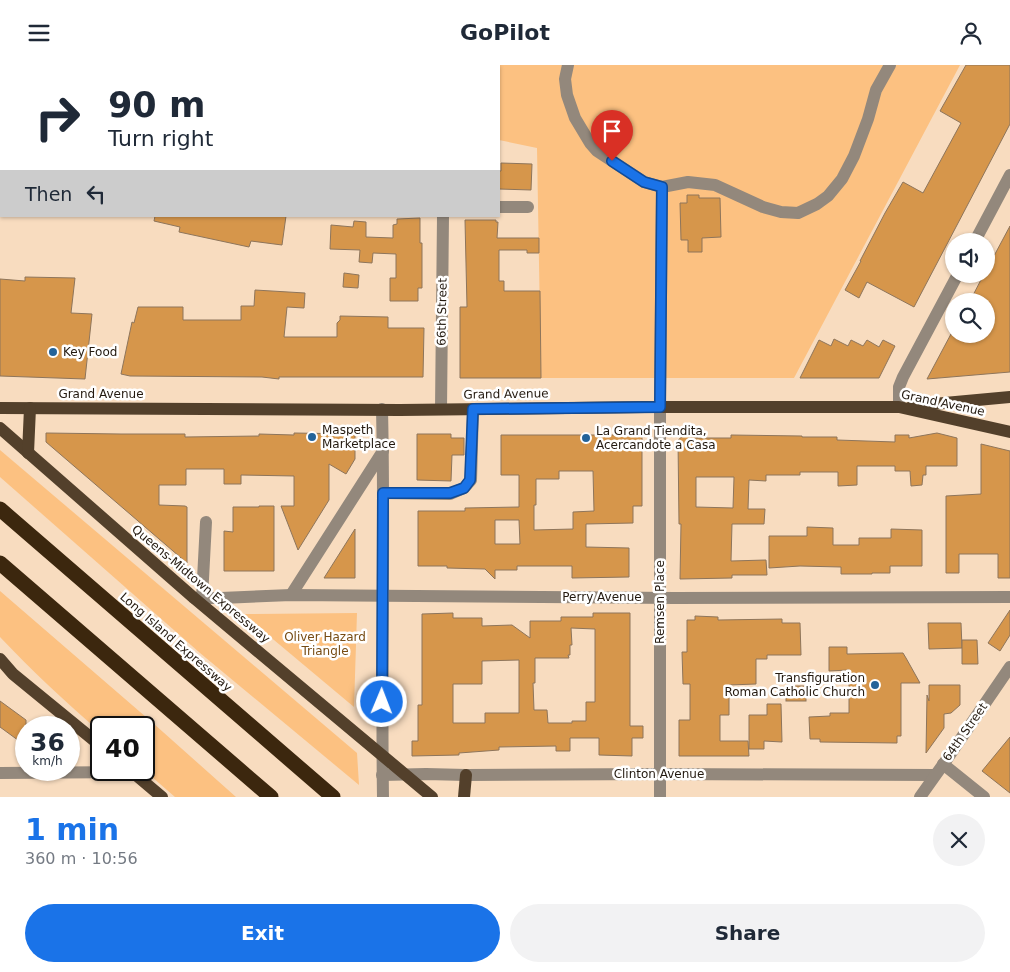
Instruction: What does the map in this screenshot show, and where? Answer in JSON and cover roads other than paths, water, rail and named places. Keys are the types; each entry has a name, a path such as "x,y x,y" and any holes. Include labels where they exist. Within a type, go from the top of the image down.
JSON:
{"highway":[{"name":"Long Island Expressway","path":"0,509 333,797"},
{"path":"0,563 271,797"}],"main road":[{"path":"899,407 1010,397"},
{"name":"Grand Avenue","path":"0,408 473,409 899,407 1010,431"},
{"path":"28,453 30,408"},
{"name":"Queens-Midtown Expressway","path":"0,428 432,797"},
{"path":"0,659 13,674 90,737"},
{"path":"464,797 466,775"},
{"path":"143,781 162,797"}],"street":[{"path":"568,65 565,79 567,95 575,118 590,143 597,151 644,182 662,187 688,182 715,185 763,207 781,212 798,213 817,204 828,196 842,179 854,157 876,90 890,65"},
{"path":"979,233 1010,175"},
{"name":"Remsen Place","path":"660,797 662,187"},
{"path":"500,207 528,207"},
{"name":"66th Street","path":"441,409 443,217"},
{"path":"899,407 899,387 903,377 953,283"},
{"path":"382,409 383,797"},
{"path":"383,493 450,493 464,488 470,480 473,409"},
{"path":"291,595 383,451"},
{"path":"198,598 206,523"},
{"name":"Perry Avenue","path":"198,598 291,595 1010,597"},
{"path":"0,667 13,674"},
{"name":"64th Street","path":"920,797 1010,667"},
{"path":"943,764 984,797"},
{"path":"0,773 90,772"},
{"name":"Clinton Avenue","path":"382,775 935,775"}],"place":[{"name":"Key Food","path":"53,352"},
{"name":"Maspeth Marketplace","path":"312,437"},
{"name":"La Grand Tiendita, Acercandote a Casa","path":"586,438"},
{"name":"Transfiguration Roman Catholic Church","path":"875,685"}],"park label":[{"name":"Oliver Hazard Triangle","path":"325,644"}]}
